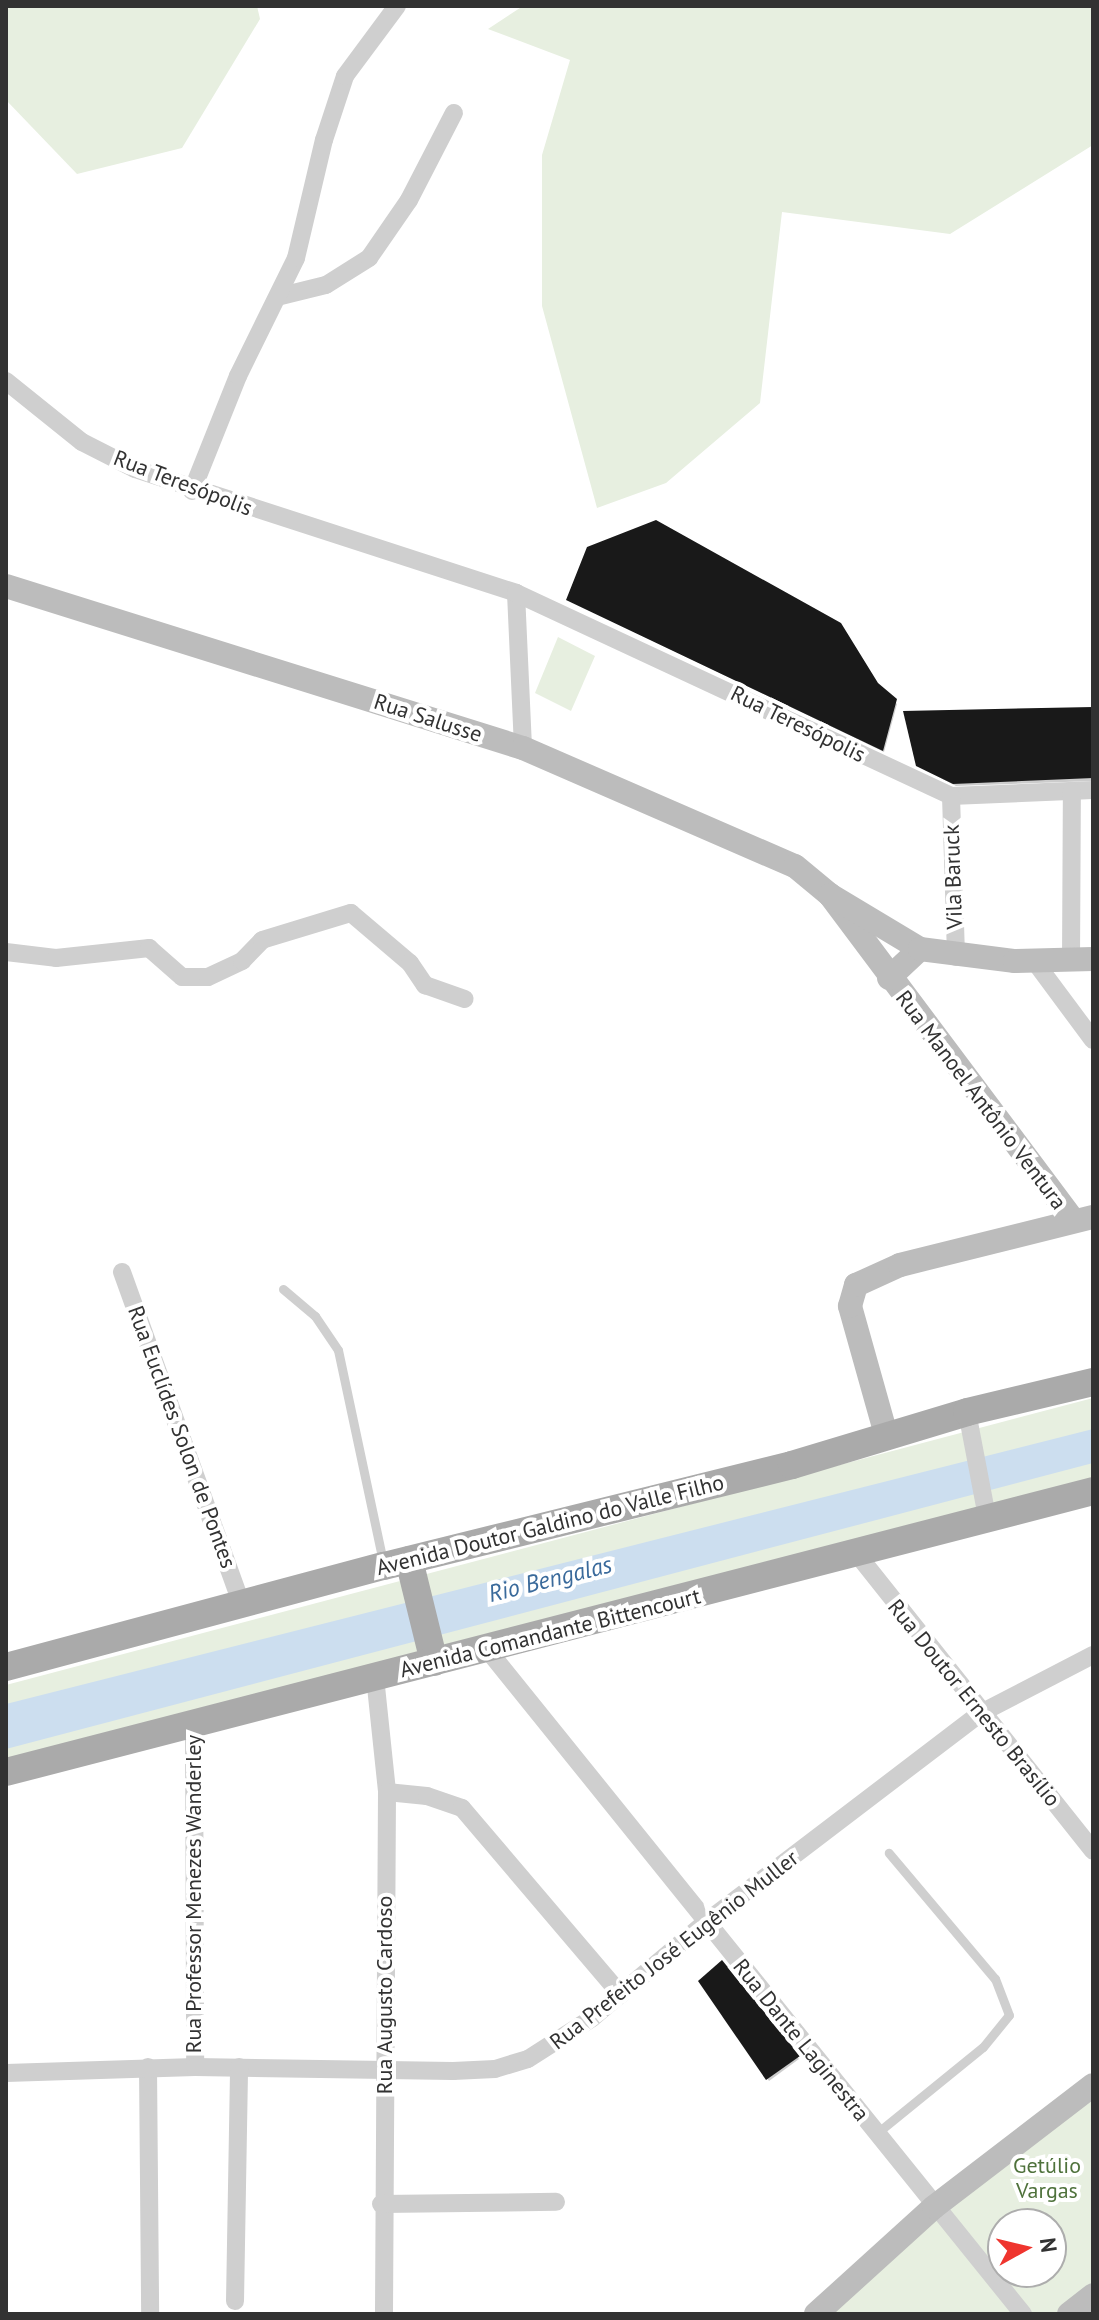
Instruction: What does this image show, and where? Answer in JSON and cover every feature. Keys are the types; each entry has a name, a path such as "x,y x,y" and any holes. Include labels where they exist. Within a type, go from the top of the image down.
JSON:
{"main road":[{"name":"Avenida Doutor Galdino do Valle Filho","path":"6,1667 241,1603 403,1569 887,1438 967,1412 1093,1382"},
{"name":"Avenida Comandante Bittencourt","path":"6,1772 375,1677 432,1654 487,1649 988,1522 1093,1491"},
{"path":"403,1569 432,1654"}],"street":[{"path":"192,491 238,376 281,296 345,76 397,6"},
{"path":"281,296 326,285 369,258 409,200 454,113"},
{"name":"Rua Teresópolis","path":"6,381 82,442 192,491 516,593 951,796 1093,790"},
{"name":"Rua Salusse","path":"6,586 523,748 756,846 795,866 830,895"},
{"path":"516,593 523,748"},
{"path":"830,895 920,949 956,957 1035,962 1082,960 1072,791"},
{"name":"Vila Baruck","path":"951,796 956,957"},
{"name":"Rua Manoel Antônio Ventura","path":"830,895 889,978 1083,1219"},
{"path":"11,953 56,958 149,948 182,977 208,977 242,961 262,940 351,913 365,920 410,963 425,985 465,999"},
{"path":"889,978 920,949"},
{"path":"1035,962 1093,1040"},
{"path":"887,1438 850,1306 856,1285 900,1265 1083,1219"},
{"name":"Rua Euclídes Solon de Pontes","path":"122,1272 241,1603"},
{"path":"967,1412 988,1522"},
{"name":"Rua Doutor Ernesto Brasílio","path":"857,1554 1093,1851"},
{"name":"Rua Dante Laginestra","path":"487,1649 1023,2314"},
{"name":"Rua Prefeito José Eugênio Muller","path":"6,2073 148,2067 495,2069 528,2059 621,1995 705,1923 981,1713 1093,1655"},
{"name":"Rua Augusto Cardoso","path":"375,1677 387,1792 387,2068 381,2204 384,2314"},
{"name":"Rua Professor Menezes Wanderley","path":"194,1722 195,2067"},
{"path":"387,1792 427,1796 462,1808 621,1995"},
{"path":"148,2067 150,2314"},
{"path":"235,2301 239,2067"},
{"path":"816,2314 934,2207 1093,2085"},
{"path":"381,2204 556,2202"},
{"path":"1069,2314 1093,2295"}],"lane":[{"path":"283,1289 315,1316 338,1350 403,1569"},
{"path":"877,2133 983,2047 1009,2015 995,1979 889,1853"}],"green space":[{"path":"6,6 257,6 260,19 182,148 77,174 6,100"},
{"path":"523,6 1093,6 1093,145 950,234 782,212 760,403 666,483 597,508 542,306 542,155 570,60 488,29"},
{"path":"558,637 595,656 571,711 535,693"},
{"path":"1093,1398 1093,1482 6,1762 6,1685"},
{"name":"Getúlio Vargas","path":"1093,2085 1093,2295 1069,2314 816,2314"}],"water":[{"name":"Rio Bengalas","path":"1093,1429 1093,1463 6,1749 6,1704"}],"building":[{"path":"656,520 841,623 878,683 897,699 883,751 566,600 587,547"},
{"path":"1093,707 1093,778 953,784 916,766 903,711"},
{"path":"722,1960 800,2056 766,2080 698,1981"}]}
